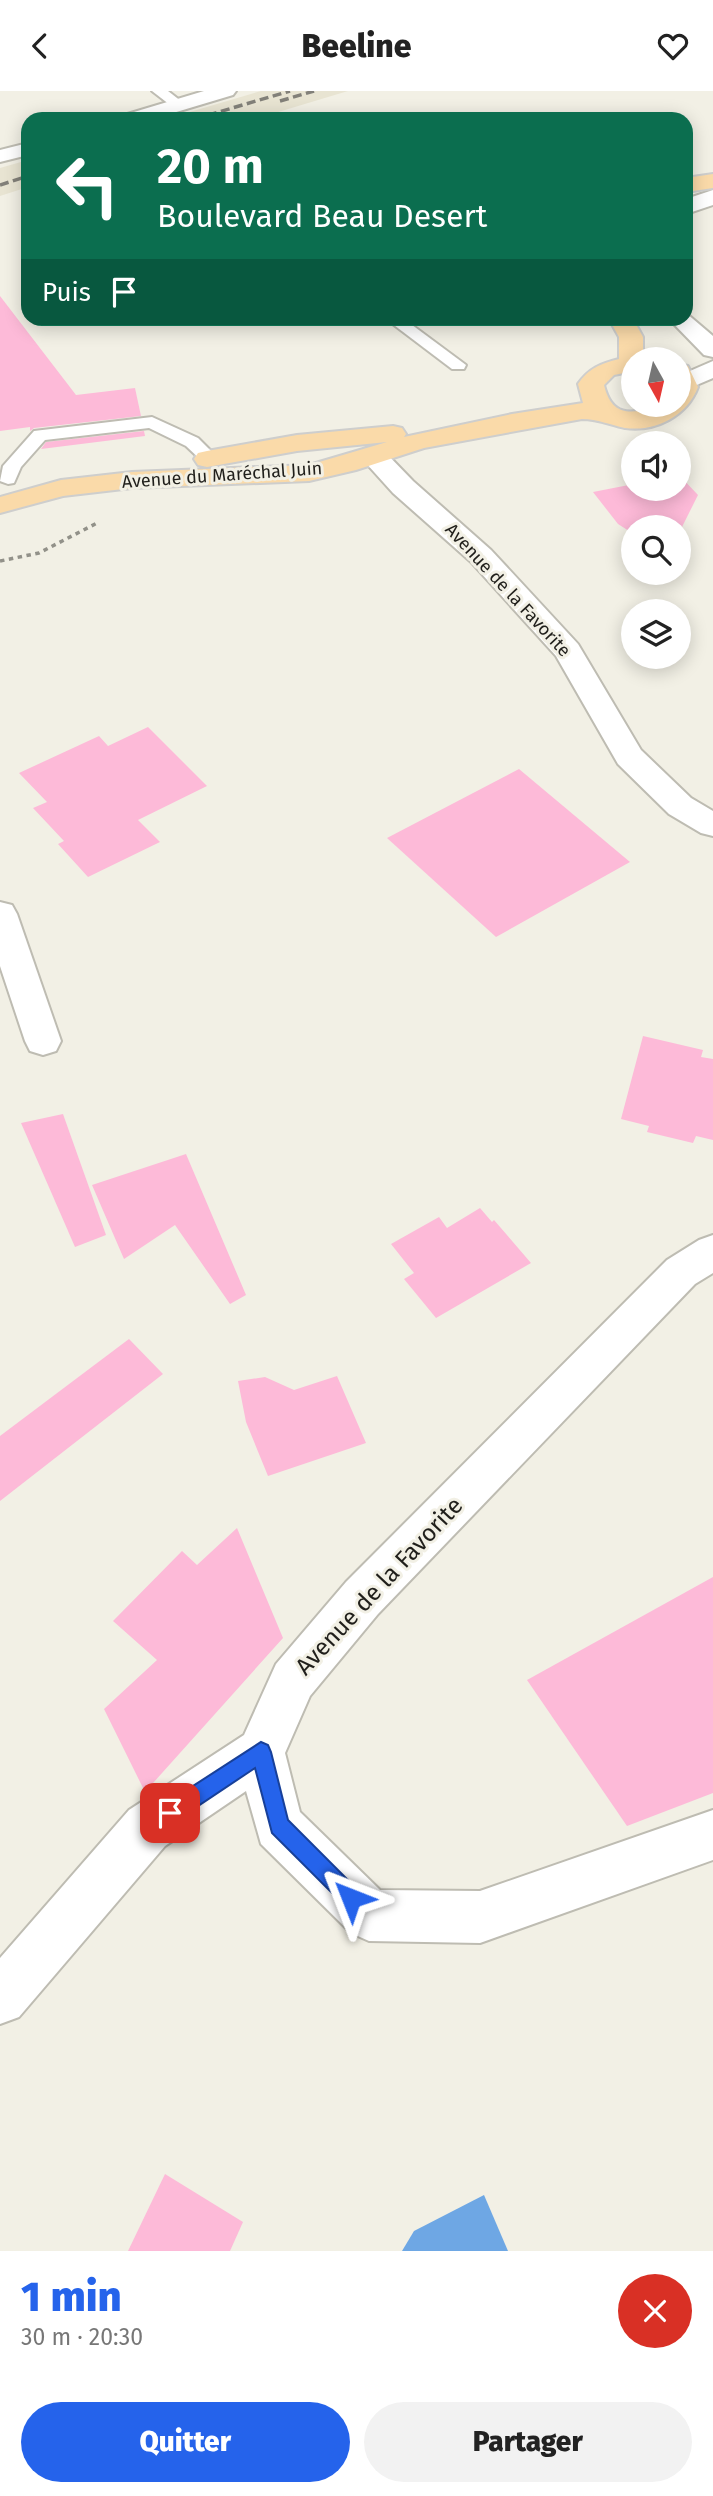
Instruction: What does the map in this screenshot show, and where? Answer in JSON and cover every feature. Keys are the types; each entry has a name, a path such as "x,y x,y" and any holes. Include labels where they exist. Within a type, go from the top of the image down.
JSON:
{"main road":[{"path":"693,184 713,181"},
{"path":"625,326 631,337 631,347"},
{"path":"621,365 596,376 590,384 599,402 645,421 688,416 700,398 695,373"},
{"name":"Avenue du Maréchal Juin","path":"3,488 61,488 132,480 309,473 418,441 582,411 599,402"},
{"name":"Avenue du Maréchal Juin","path":"3,488 297,443 405,433 599,402"}],"street":[{"path":"155,112 226,91"},
{"path":"0,156 21,151"},
{"path":"693,204 713,197"},
{"path":"688,326 713,350"},
{"name":"Avenue de la Favorite","path":"374,456 403,487 481,556 568,651 629,757 680,806 713,825"},
{"path":"0,914 43,1041"},
{"name":"Avenue de la Favorite","path":"261,1752 293,1680 362,1598 681,1272 713,1252"},
{"path":"0,1998 147,1828 261,1752 279,1826 369,1915 480,1917 713,1835"}],"lane":[{"path":"159,91 179,105"},
{"path":"404,326 458,365"},
{"path":"3,488 12,465 40,435 152,422 192,442 209,458"}],"shaded area":[{"path":"261,91 348,91 278,112 190,112"},
{"path":"21,162 21,189 0,196 0,168"}],"water":[{"path":"484,2195 508,2251 402,2251 414,2231"}],"building":[{"path":"0,296 76,395 135,388 141,416 34,428 30,431 30,427 0,431"},
{"path":"144,431 145,436 41,449 46,442"},
{"path":"621,487 621,501 691,501 691,488 698,495 688,515 621,515 621,526 593,492"},
{"path":"148,727 207,786 138,820 160,842 88,877 58,844 64,841 33,808 47,802 19,773 99,736 108,746"},
{"path":"519,769 630,862 496,937 387,838"},
{"path":"643,1036 703,1050 701,1057 713,1059 713,1140 696,1136 693,1143 647,1132 649,1126 621,1119"},
{"path":"63,1114 106,1235 75,1247 21,1123"},
{"path":"186,1154 246,1295 230,1304 175,1225 124,1259 92,1185"},
{"path":"480,1208 492,1222 494,1220 531,1263 436,1318 404,1279 414,1273 391,1244 439,1217 447,1228"},
{"path":"129,1339 163,1374 0,1501 0,1436"},
{"path":"337,1376 366,1443 268,1476 246,1422 238,1381 265,1377 294,1390"},
{"path":"237,1528 283,1638 145,1792 104,1709 157,1660 113,1621 182,1551 197,1565"},
{"path":"713,1577 713,1793 627,1826 527,1680"},
{"path":"165,2174 243,2222 230,2251 128,2251"}],"railway":[{"path":"219,112 290,91"},
{"path":"280,101 314,91"},
{"path":"0,185 21,178"}],"route":[{"path":"170,1813 261,1752 279,1826 351,1898"}]}
